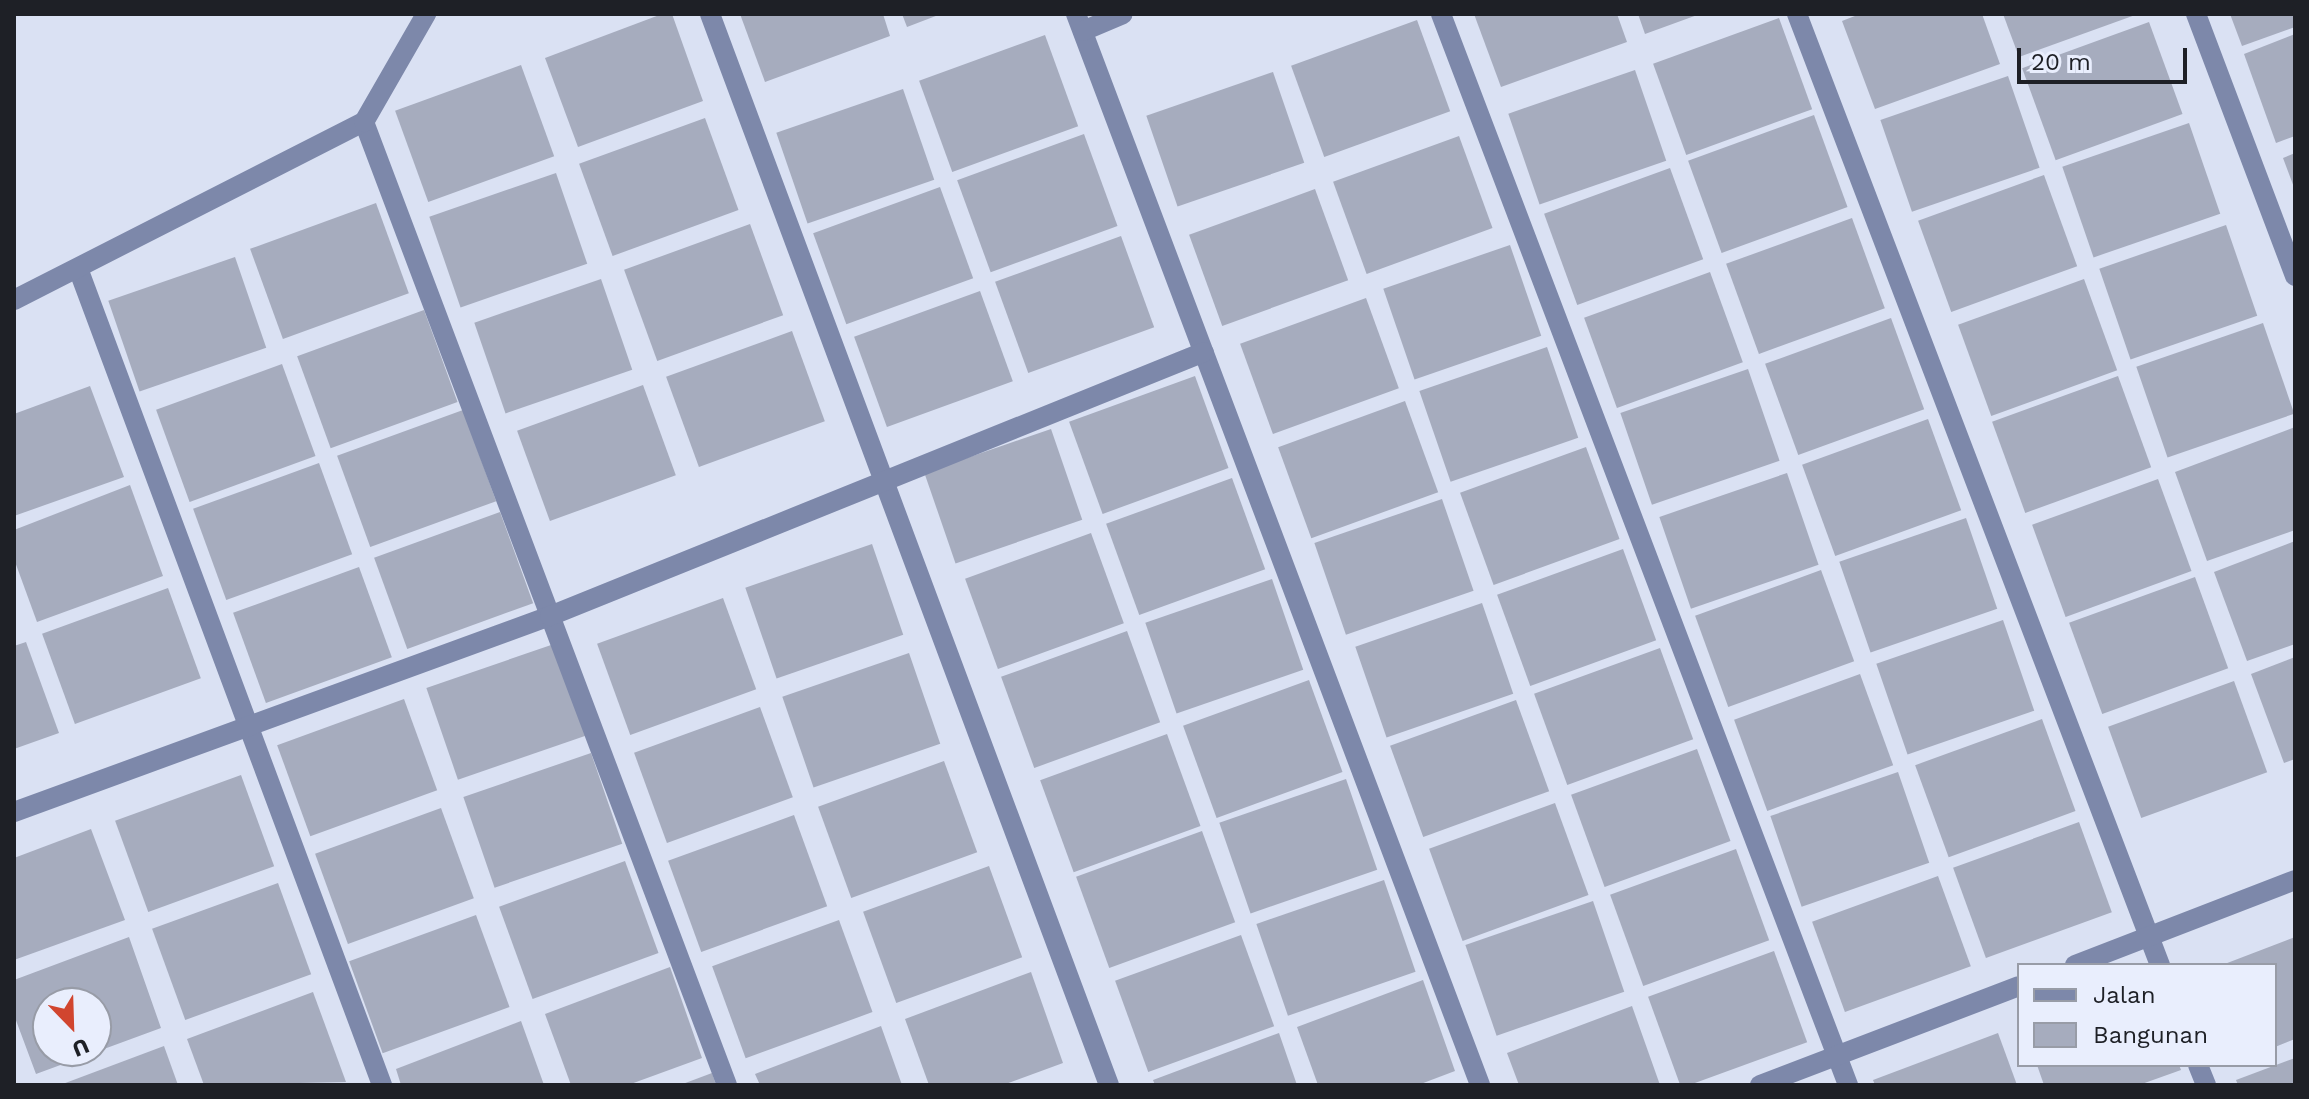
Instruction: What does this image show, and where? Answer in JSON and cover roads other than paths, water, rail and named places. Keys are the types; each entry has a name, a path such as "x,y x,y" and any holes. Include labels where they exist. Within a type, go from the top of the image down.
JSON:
{"street":[{"path":"14,300 79,271 364,122 426,14"},
{"path":"710,14 1109,1085"},
{"path":"1123,14 1079,22 1480,1085"},
{"path":"1441,14 1848,1085"},
{"path":"1797,14 2159,963"},
{"path":"2196,14 2295,276"},
{"path":"364,122 727,1085"},
{"path":"79,271 382,1085"},
{"path":"14,812 248,723 550,616 1204,352"},
{"path":"2080,963 2295,880"},
{"path":"1760,1085 2017,987"}]}
